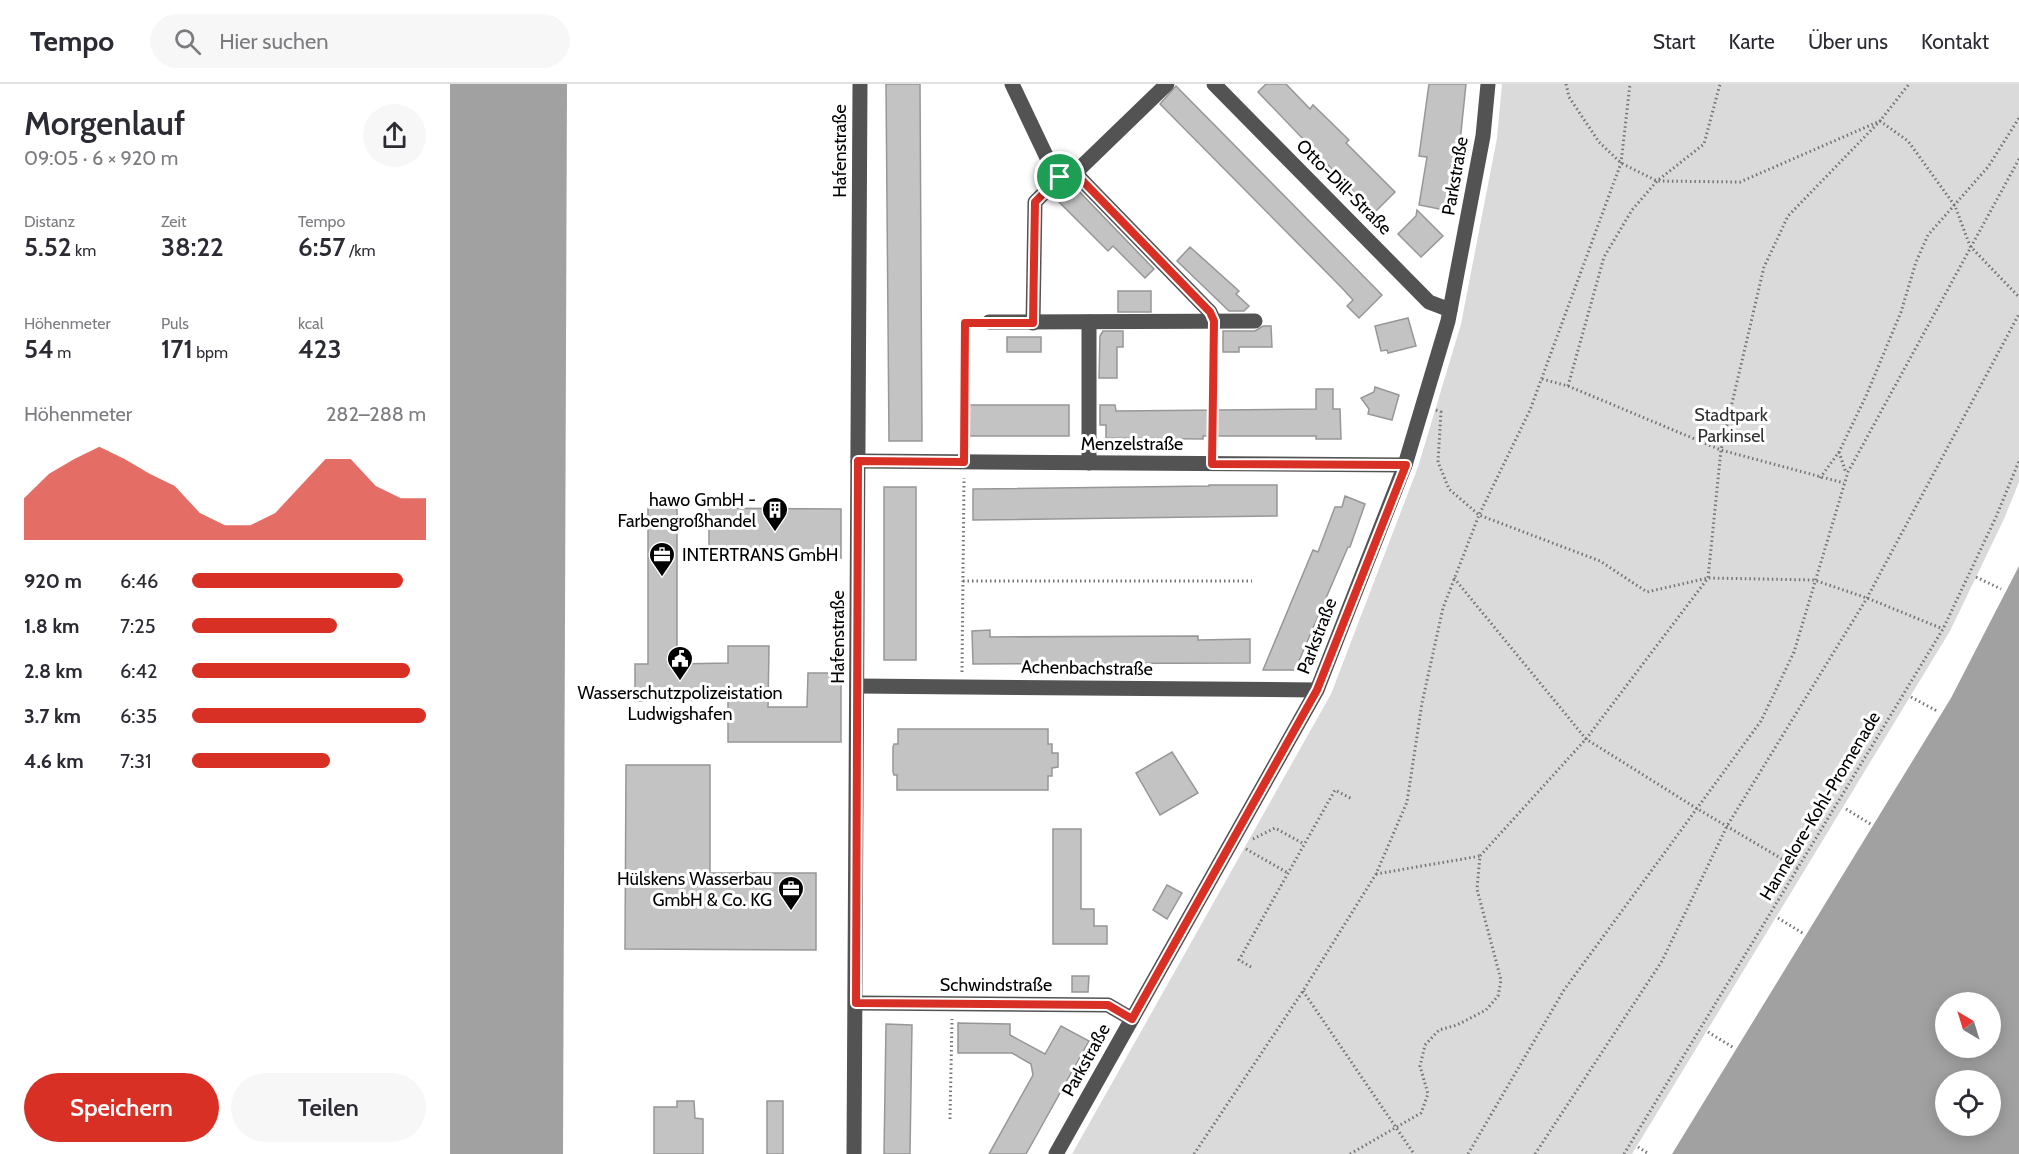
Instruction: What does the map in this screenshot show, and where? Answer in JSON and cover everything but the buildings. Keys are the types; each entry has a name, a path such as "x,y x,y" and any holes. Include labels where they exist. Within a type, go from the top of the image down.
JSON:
{"street":[{"name":"Hafenstraße","path":"854,1154 860,84"},
{"path":"1012,84 1050,164 1068,175 1210,312 1214,321"},
{"path":"1033,323 1035,202 1068,175 1167,84"},
{"name":"Otto-Dill-Straße","path":"1214,84 1429,302 1450,310"},
{"name":"Parkstraße","path":"1056,1154 1317,690 1406,465 1423,406 1450,310 1483,136 1488,84"},
{"path":"989,322 1255,321"},
{"path":"1089,322 1089,463"},
{"name":"Menzelstraße","path":"858,461 1406,465"},
{"name":"Achenbachstraße","path":"857,686 1317,690"},
{"name":"Schwindstraße","path":"856,1003 1108,1005 1132,1019"}],"path":[{"path":"1566,84 1569,97 1599,142 1621,163 1657,181 1740,182 1880,121"},
{"path":"1194,1154 1303,991 1376,874 1407,802 1422,703 1443,608 1479,515 1530,410 1621,163 1630,84"},
{"path":"1568,386 1604,257 1632,210 1657,181 1704,144 1720,84"},
{"path":"1350,1154 1420,1113 1428,1094 1420,1066 1425,1045 1439,1030 1457,1025 1486,1010 1498,996 1501,980 1477,889 1480,856 1586,740 1708,578 1721,450 1764,267 1788,216 1880,121 1909,84"},
{"path":"1820,478 1839,452 1901,312 1916,262 1928,235 1988,167 2019,118"},
{"path":"1880,121 1908,141 1955,206 1970,246 2019,297"},
{"path":"1468,1154 1564,990 1761,722 1794,652 1847,474 2019,159"},
{"path":"1535,1154 1662,961 1727,826 1867,598 2019,314"},
{"path":"1212,464 1214,321"},
{"path":"962,686 965,323 989,322"},
{"path":"1542,379 1568,386 1721,450 1844,483"},
{"path":"1423,406 1441,412 1438,462 1449,489 1479,515 1600,561 1647,592 1708,578 1814,580 1867,598 1943,629"},
{"path":"1839,452 1847,474"},
{"name":"Hannelore-Kohl-Promenade","path":"1624,1154 1943,629 1996,517 2019,461"},
{"path":"1976,577 2001,589"},
{"path":"1454,578 1586,740 1799,868"},
{"path":"963,581 1252,581"},
{"path":"1911,697 1937,711"},
{"path":"1251,967 1239,960 1335,790 1352,799"},
{"path":"1846,809 1872,825"},
{"path":"1246,849 1251,840 1275,828 1304,844"},
{"path":"1232,841 1288,873"},
{"path":"1376,874 1480,856"},
{"path":"1778,918 1804,934"},
{"path":"1303,991 1414,1154"},
{"path":"950,1119 952,1004"},
{"path":"1708,1032 1734,1048"},
{"path":"1638,1148 1649,1154"}],"green space":[{"name":"Stadtpark Parkinsel","path":"1502,84 2019,84 2019,482 2004,519 1950,631 1632,1154 1072,1154 1331,694 1418,467 1461,324 1497,138"}],"shaded area":[{"path":"450,84 567,84 563,1154 450,1154"},
{"path":"2019,566 2019,1154 1672,1154 1951,698"}],"place":[{"name":"hawo GmbH - Farbengroßhandel","path":"775,533"},
{"name":"INTERTRANS GmbH","path":"662,578"},
{"name":"Wasserschutzpolizeistation Ludwigshafen","path":"680,682"},
{"name":"Hülskens Wasserbau GmbH & Co. KG","path":"791,912"}],"route":[{"path":"1075,173 1210,312 1214,321 1212,464 1406,465 1317,690 1132,1019 1108,1005 856,1003 858,461 964,462 965,323 1033,323 1035,202 1060,177 1075,173"}]}
